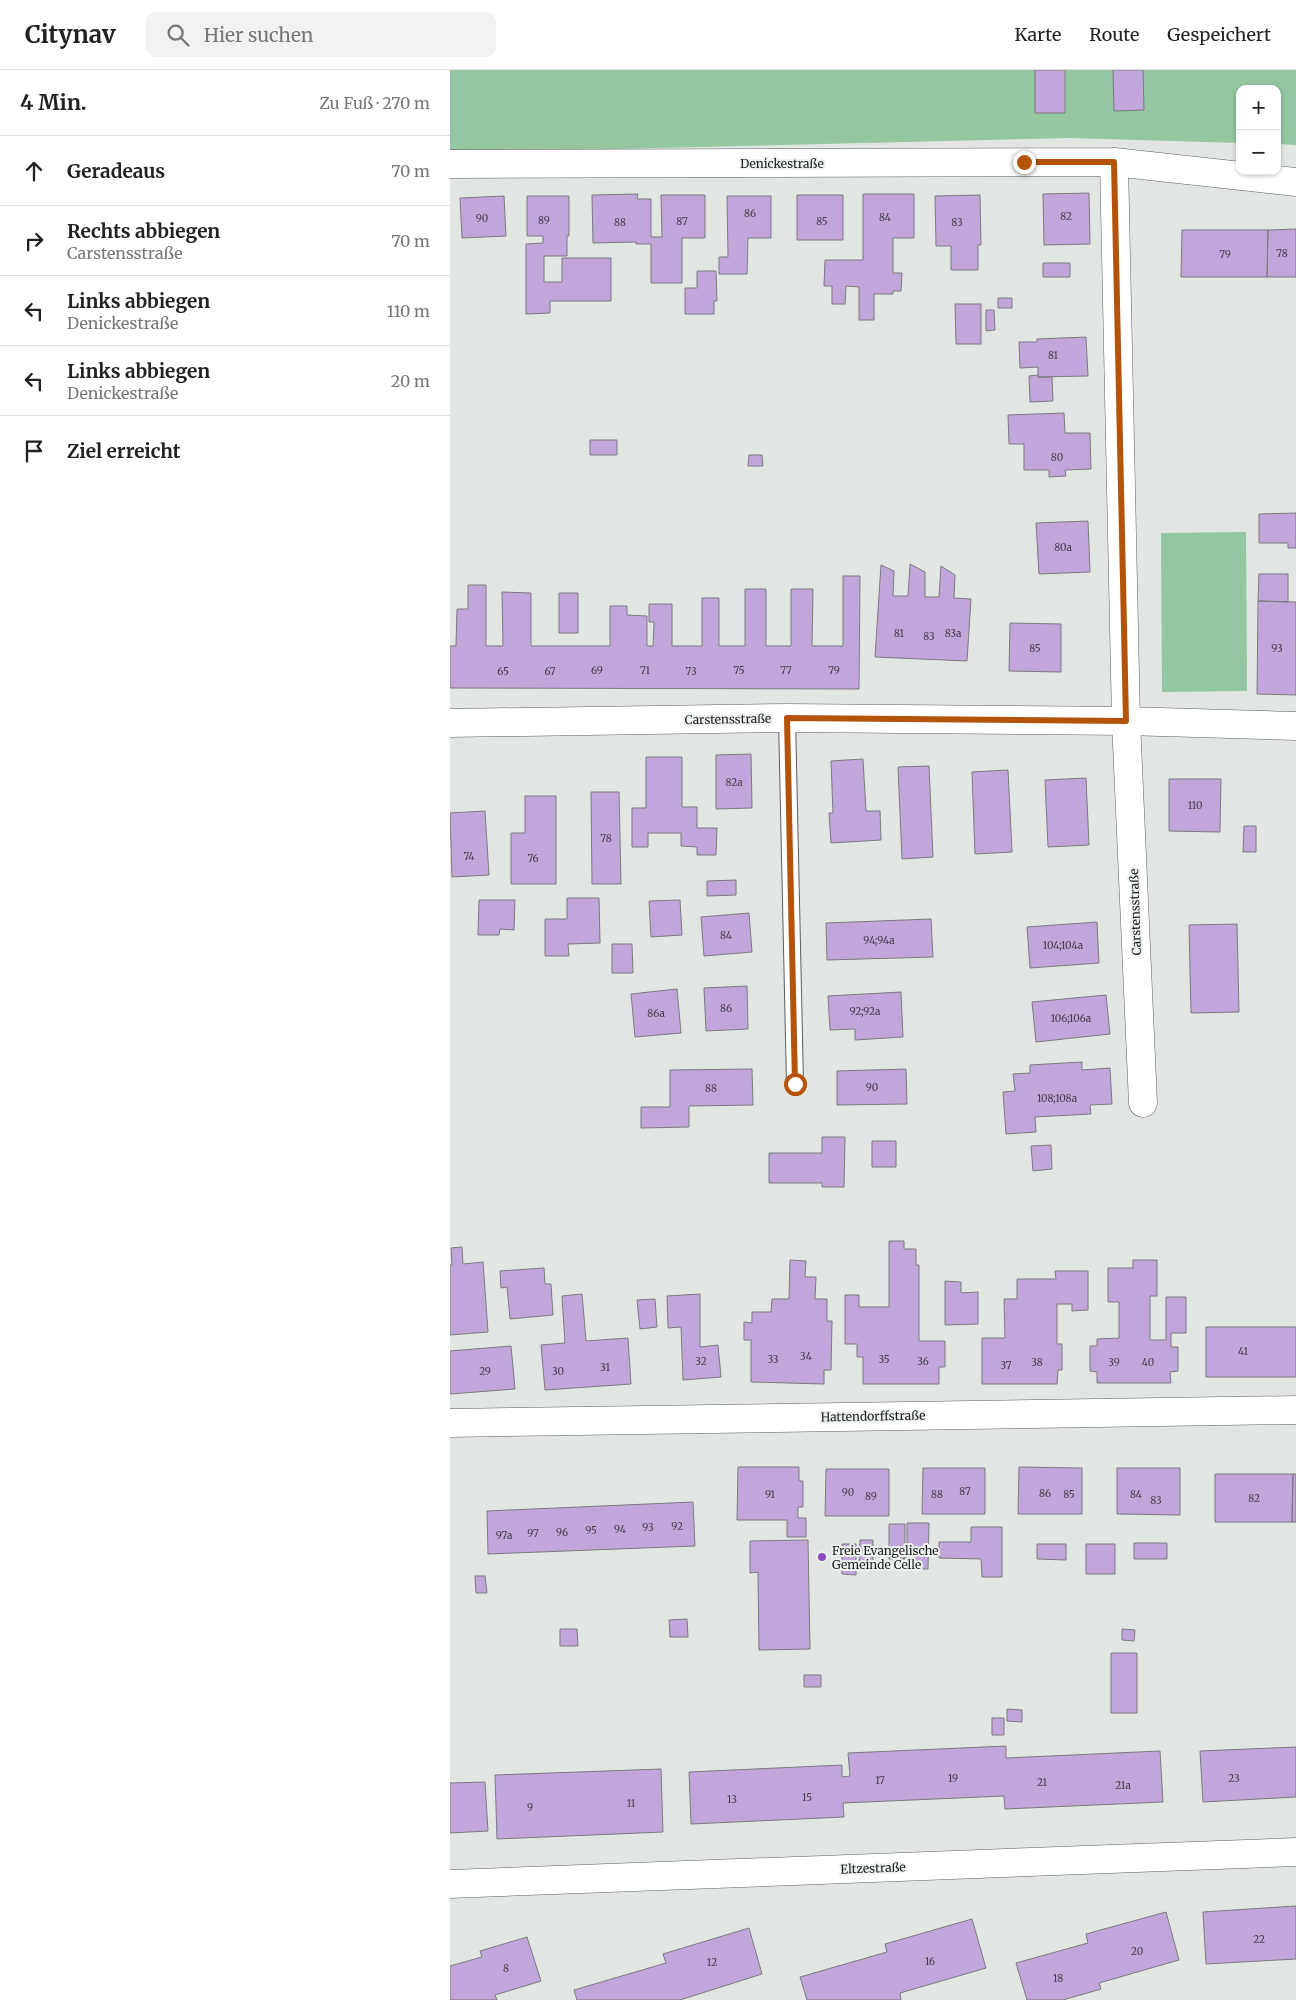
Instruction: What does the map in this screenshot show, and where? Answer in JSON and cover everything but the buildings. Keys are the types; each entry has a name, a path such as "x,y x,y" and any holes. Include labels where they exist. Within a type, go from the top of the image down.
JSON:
{"street":[{"name":"Denickestraße","path":"450,164 1114,162 1296,182"},
{"path":"1114,162 1126,721"},
{"name":"Carstensstraße","path":"450,723 787,718 1126,721 1296,726"},
{"name":"Carstensstraße","path":"1126,721 1143,1103"},
{"name":"Hattendorffstraße","path":"450,1423 1296,1410"},
{"name":"Eltzestraße","path":"450,1884 1296,1852"}],"lane":[{"path":"787,718 795,1084"}],"green space":[{"path":"450,70 1296,70 1296,145 1281,144 1281,85 1236,85 1236,143 1070,138 450,153"},
{"path":"1246,532 1247,691 1162,692 1161,533"}],"place":[{"name":"Freie Evangelische Gemeinde Celle","path":"822,1557"}],"route":[{"path":"795,1084 787,718 1126,721 1114,162 1024,162"}]}
